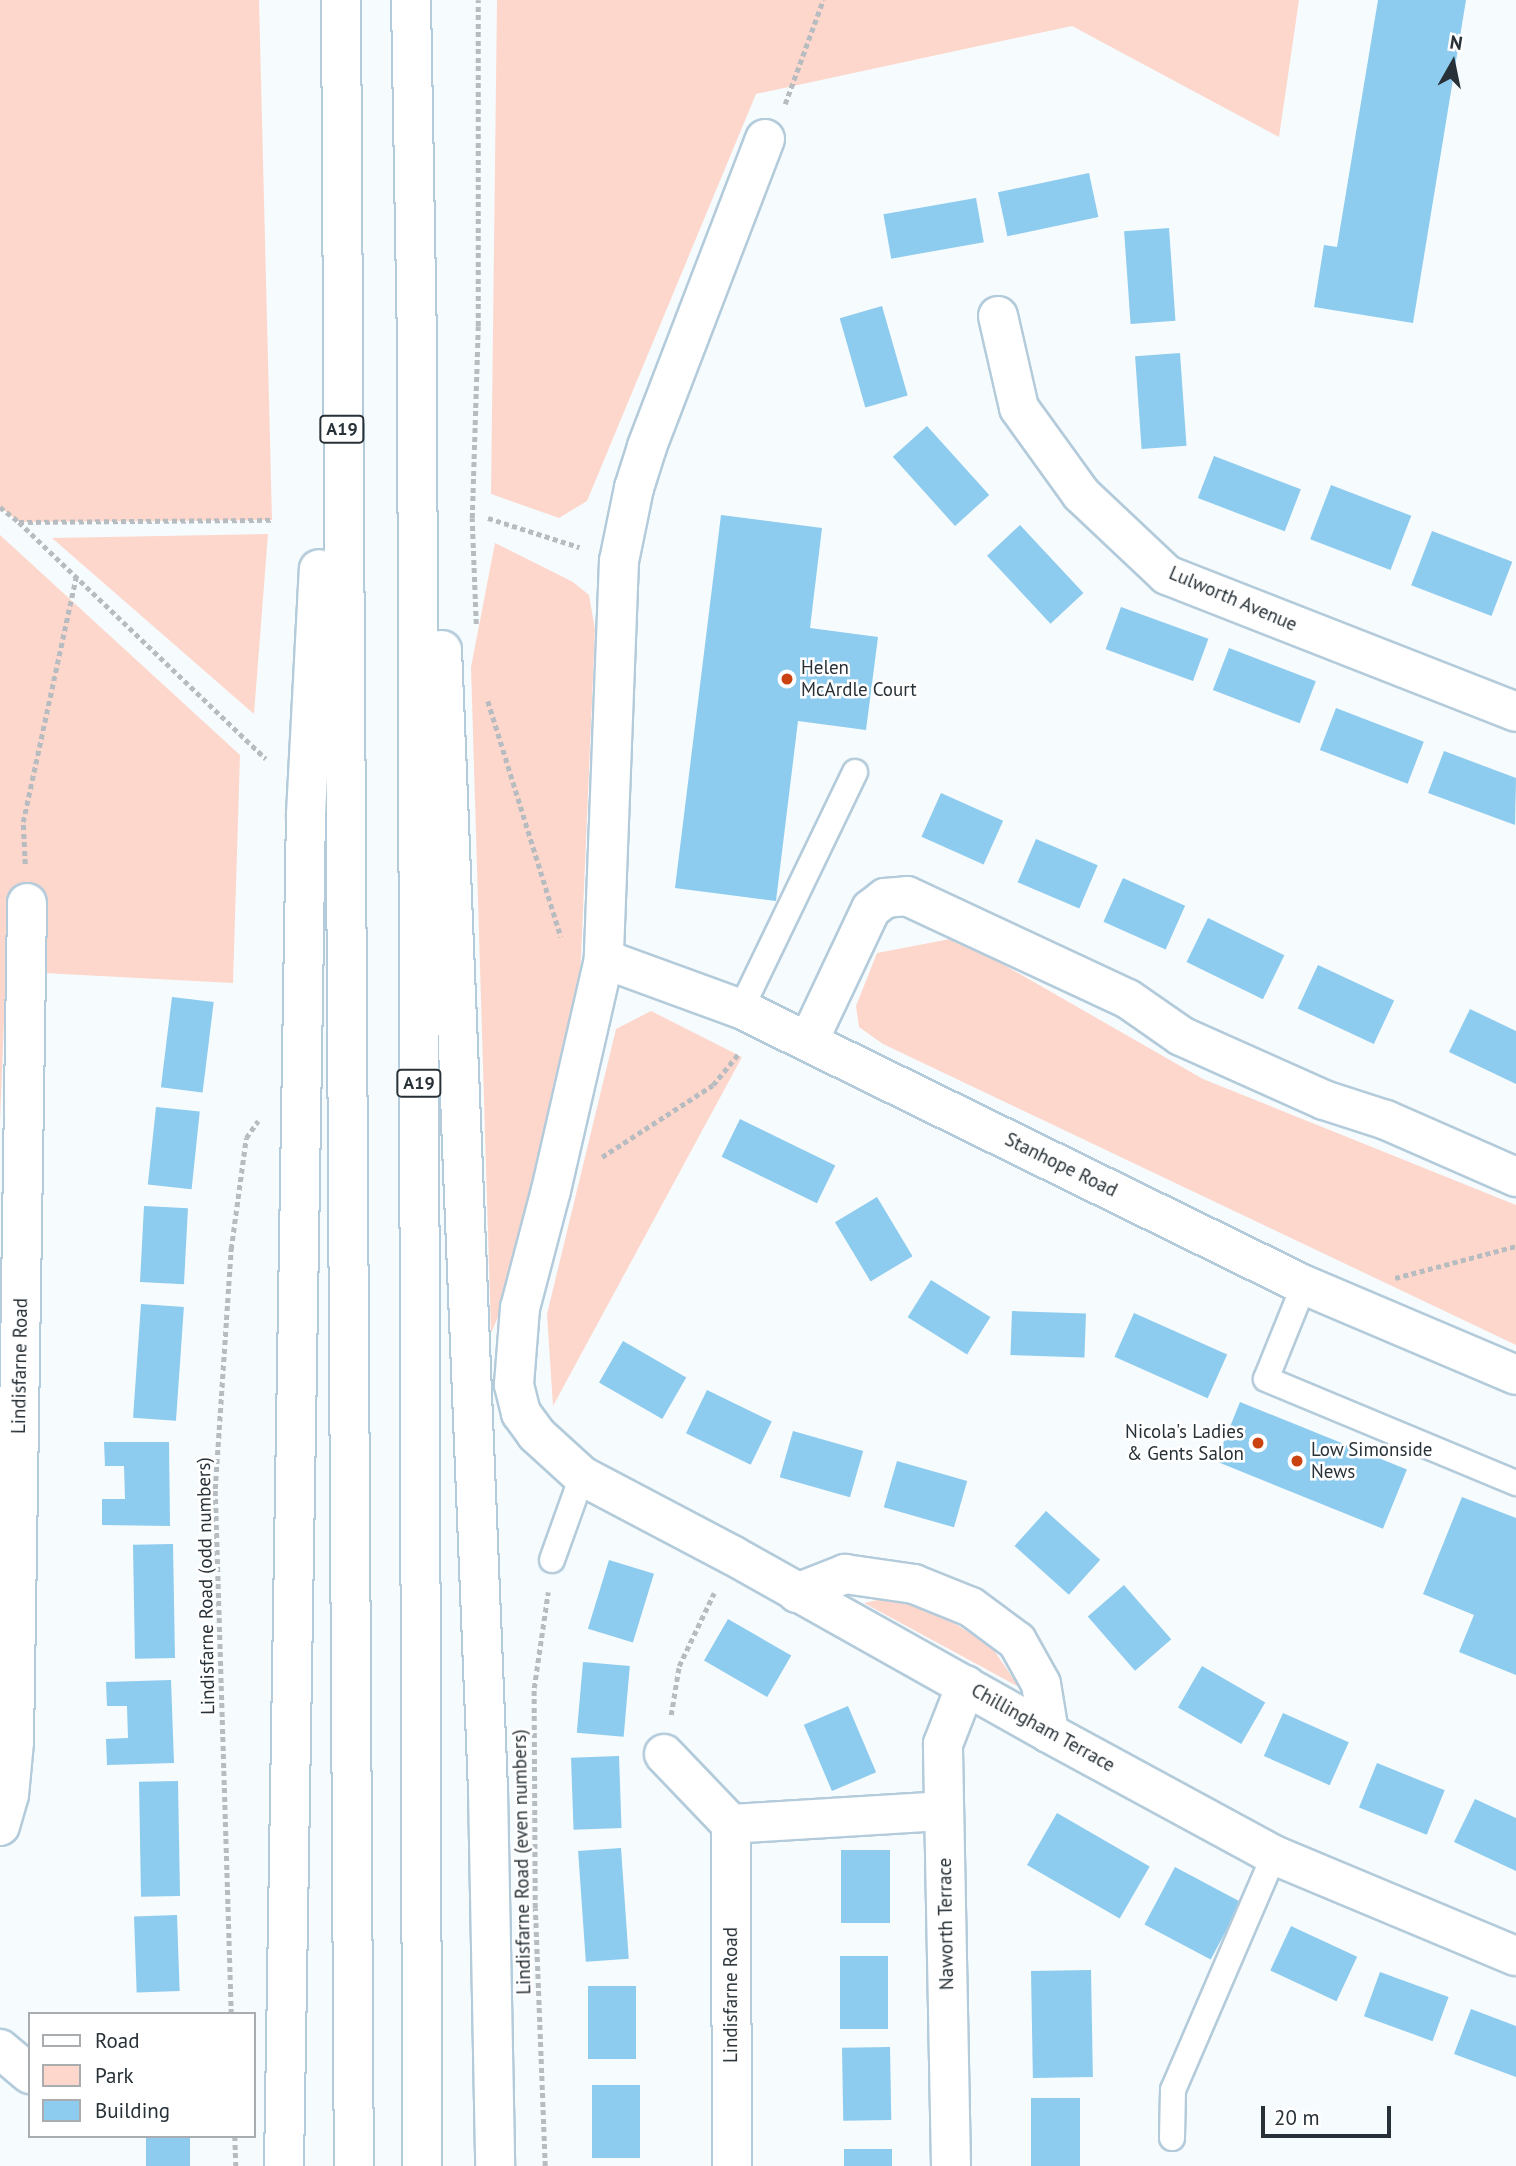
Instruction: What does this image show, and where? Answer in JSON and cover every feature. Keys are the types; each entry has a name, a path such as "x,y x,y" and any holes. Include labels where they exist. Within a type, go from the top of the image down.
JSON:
{"main road":[{"name":"A19","path":"341,0 354,2166"},
{"name":"A19","path":"411,0 417,327 422,2166"},
{"name":"Chillingham Terrace","path":"765,139 647,447 634,488 620,561 604,958 551,1190 520,1307 514,1385 521,1413 536,1434 582,1476 732,1555 1274,1856 1450,1931 1516,1956"},
{"name":"Lulworth Avenue","path":"998,316 1019,408 1081,495 1167,575 1516,712"},
{"path":"417,327 442,646 488,1790 495,2166"},
{"path":"284,2166 306,814 320,548 342,332"},
{"path":"809,1040 870,909 885,898 907,896 1128,999 1181,1036 1324,1100 1387,1120 1516,1177"},
{"name":"Lindisfarne Road","path":"0,1826 9,1795 14,1742 27,903"},
{"name":"Stanhope Road","path":"604,958 749,1013 809,1040 1316,1291 1516,1375"},
{"path":"797,1593 845,1574 914,1584 971,1607 1017,1641 1041,1684 1049,1733"},
{"name":"Naworth Terrace","path":"951,2166 943,1744 966,1685"},
{"path":"664,1754 731,1824 943,1811"},
{"name":"Lindisfarne Road","path":"731,1824 732,2166"},
{"path":"0,2049 28,2072"}],"lane":[{"path":"749,1013 855,772"},
{"path":"1316,1291 1266,1379 1516,1483"},
{"path":"552,1560 582,1476"},
{"path":"1172,2138 1173,2090 1274,1856"}],"path":[{"path":"476,626 472,518 478,326 478,0"},
{"path":"765,139 775,130 823,0"},
{"path":"0,508 19,522 267,758 266,772"},
{"path":"488,518 620,561"},
{"path":"19,522 272,520"},
{"path":"27,903 23,822 76,576"},
{"path":"485,692 564,948 604,958"},
{"path":"551,1190 713,1085 742,1049 749,1013"},
{"name":"Lindisfarne Road (odd numbers)","path":"232,2012 215,1489 230,1249 246,1138 258,1121 258,1107"},
{"path":"1316,1291 1516,1246"},
{"path":"664,1754 679,1666 732,1555"},
{"name":"Lindisfarne Road (even numbers)","path":"545,2166 535,1908 534,1688 552,1560"},
{"path":"235,2138 236,2166"}],"green space":[{"path":"0,0 259,0 272,520 19,522 0,507"},
{"path":"497,0 1299,0 1279,137 1072,26 756,94 587,501 559,518 491,494"},
{"path":"268,534 254,714 52,538"},
{"path":"0,535 240,755 233,983 6,971 0,1122"},
{"path":"495,543 573,582 589,595 595,630 580,981 499,1315 491,1333 471,667"},
{"path":"950,939 999,962 1203,1079 1516,1205 1516,1345 883,1044 859,1027 856,1006 877,953"},
{"path":"651,1011 742,1057 553,1406 547,1314 616,1029"},
{"path":"891,1597 926,1606 991,1646 1019,1687 864,1603"}],"building":[{"path":"1378,0 1466,0 1413,323 1314,307 1324,245 1337,247"},
{"path":"1089,173 1098,217 1007,236 998,192"},
{"path":"976,198 984,242 891,259 883,214"},
{"path":"1169,228 1175,321 1131,324 1124,231"},
{"path":"882,306 908,395 865,408 840,318"},
{"path":"1180,353 1186,446 1142,449 1135,356"},
{"path":"927,426 989,495 955,526 893,457"},
{"path":"1214,456 1301,489 1285,531 1198,498"},
{"path":"1331,485 1411,516 1391,570 1310,539"},
{"name":"Helen McArdle Court","path":"721,515 822,528 810,628 878,637 866,730 798,721 776,901 675,888"},
{"path":"1020,525 1083,593 1051,624 987,556"},
{"path":"1432,531 1512,562 1492,616 1411,585"},
{"path":"1121,607 1208,639 1193,681 1106,649"},
{"path":"1229,648 1316,681 1300,723 1213,690"},
{"path":"1336,708 1424,742 1408,784 1320,750"},
{"path":"1444,751 1516,778 1515,825 1428,793"},
{"path":"941,793 1003,821 984,865 921,837"},
{"path":"1036,839 1098,865 1079,908 1018,882"},
{"path":"1123,878 1185,906 1166,950 1103,922"},
{"path":"1208,918 1284,955 1263,999 1187,962"},
{"path":"1318,965 1394,1000 1374,1044 1298,1009"},
{"path":"172,997 214,1002 203,1092 161,1087"},
{"path":"1470,1009 1516,1031 1516,1084 1449,1052"},
{"path":"156,1107 200,1112 192,1189 148,1185"},
{"path":"740,1119 835,1165 817,1203 722,1157"},
{"path":"877,1197 913,1256 871,1281 835,1222"},
{"path":"144,1206 188,1208 184,1284 140,1282"},
{"path":"931,1280 990,1317 967,1354 908,1317"},
{"path":"141,1304 184,1307 176,1421 133,1418"},
{"path":"1012,1311 1086,1314 1084,1358 1010,1355"},
{"path":"1134,1313 1227,1354 1208,1398 1114,1357"},
{"path":"623,1341 686,1378 662,1419 599,1383"},
{"path":"707,1390 772,1422 751,1465 686,1433"},
{"path":"1240,1402 1407,1469 1383,1529 1216,1461"},
{"path":"793,1431 863,1451 850,1497 780,1477"},
{"path":"104,1442 169,1442 170,1526 102,1525 102,1499 125,1499 124,1466 105,1466"},
{"path":"897,1461 967,1481 954,1527 884,1507"},
{"path":"1462,1497 1516,1518 1516,1675 1459,1652 1474,1615 1423,1594"},
{"path":"1046,1511 1100,1560 1069,1595 1015,1546"},
{"path":"173,1544 175,1658 135,1659 133,1545"},
{"path":"609,1560 654,1574 633,1643 588,1629"},
{"path":"1124,1585 1171,1639 1135,1671 1088,1616"},
{"path":"728,1619 791,1656 767,1697 704,1661"},
{"path":"583,1662 630,1666 624,1737 577,1733"},
{"path":"1202,1666 1265,1702 1241,1744 1178,1708"},
{"path":"171,1680 174,1763 107,1765 106,1739 128,1738 127,1706 107,1706 106,1682"},
{"path":"848,1706 876,1772 832,1791 804,1725"},
{"path":"1283,1713 1349,1742 1330,1785 1264,1756"},
{"path":"619,1756 622,1828 574,1830 571,1758"},
{"path":"1377,1763 1445,1790 1427,1835 1359,1808"},
{"path":"178,1781 180,1896 141,1897 139,1782"},
{"path":"1475,1799 1516,1818 1516,1871 1454,1842"},
{"path":"1057,1813 1150,1866 1120,1918 1027,1865"},
{"path":"621,1848 629,1959 586,1962 578,1851"},
{"path":"841,1850 890,1850 890,1923 841,1923"},
{"path":"1175,1867 1241,1902 1211,1960 1144,1924"},
{"path":"177,1915 180,1991 137,1992 134,1917"},
{"path":"1291,1926 1357,1957 1336,2001 1270,1970"},
{"path":"840,1956 888,1956 888,2029 840,2029"},
{"path":"1091,1970 1093,2077 1033,2078 1031,1971"},
{"path":"1380,1972 1449,1997 1433,2041 1364,2016"},
{"path":"588,1986 636,1986 636,2059 588,2059"},
{"path":"1471,2009 1516,2026 1516,2077 1454,2054"},
{"path":"890,2047 891,2120 843,2121 842,2048"},
{"path":"592,2085 640,2085 640,2158 592,2158"},
{"path":"1031,2098 1080,2098 1080,2166 1031,2166"},
{"path":"146,2138 190,2138 190,2166 146,2166"},
{"path":"844,2149 892,2149 892,2166 844,2166"}],"place":[{"name":"Helen McArdle Court","path":"787,679"},
{"name":"Nicola's Ladies & Gents Salon","path":"1258,1443"},
{"name":"Low Simonside News","path":"1297,1461"}]}
